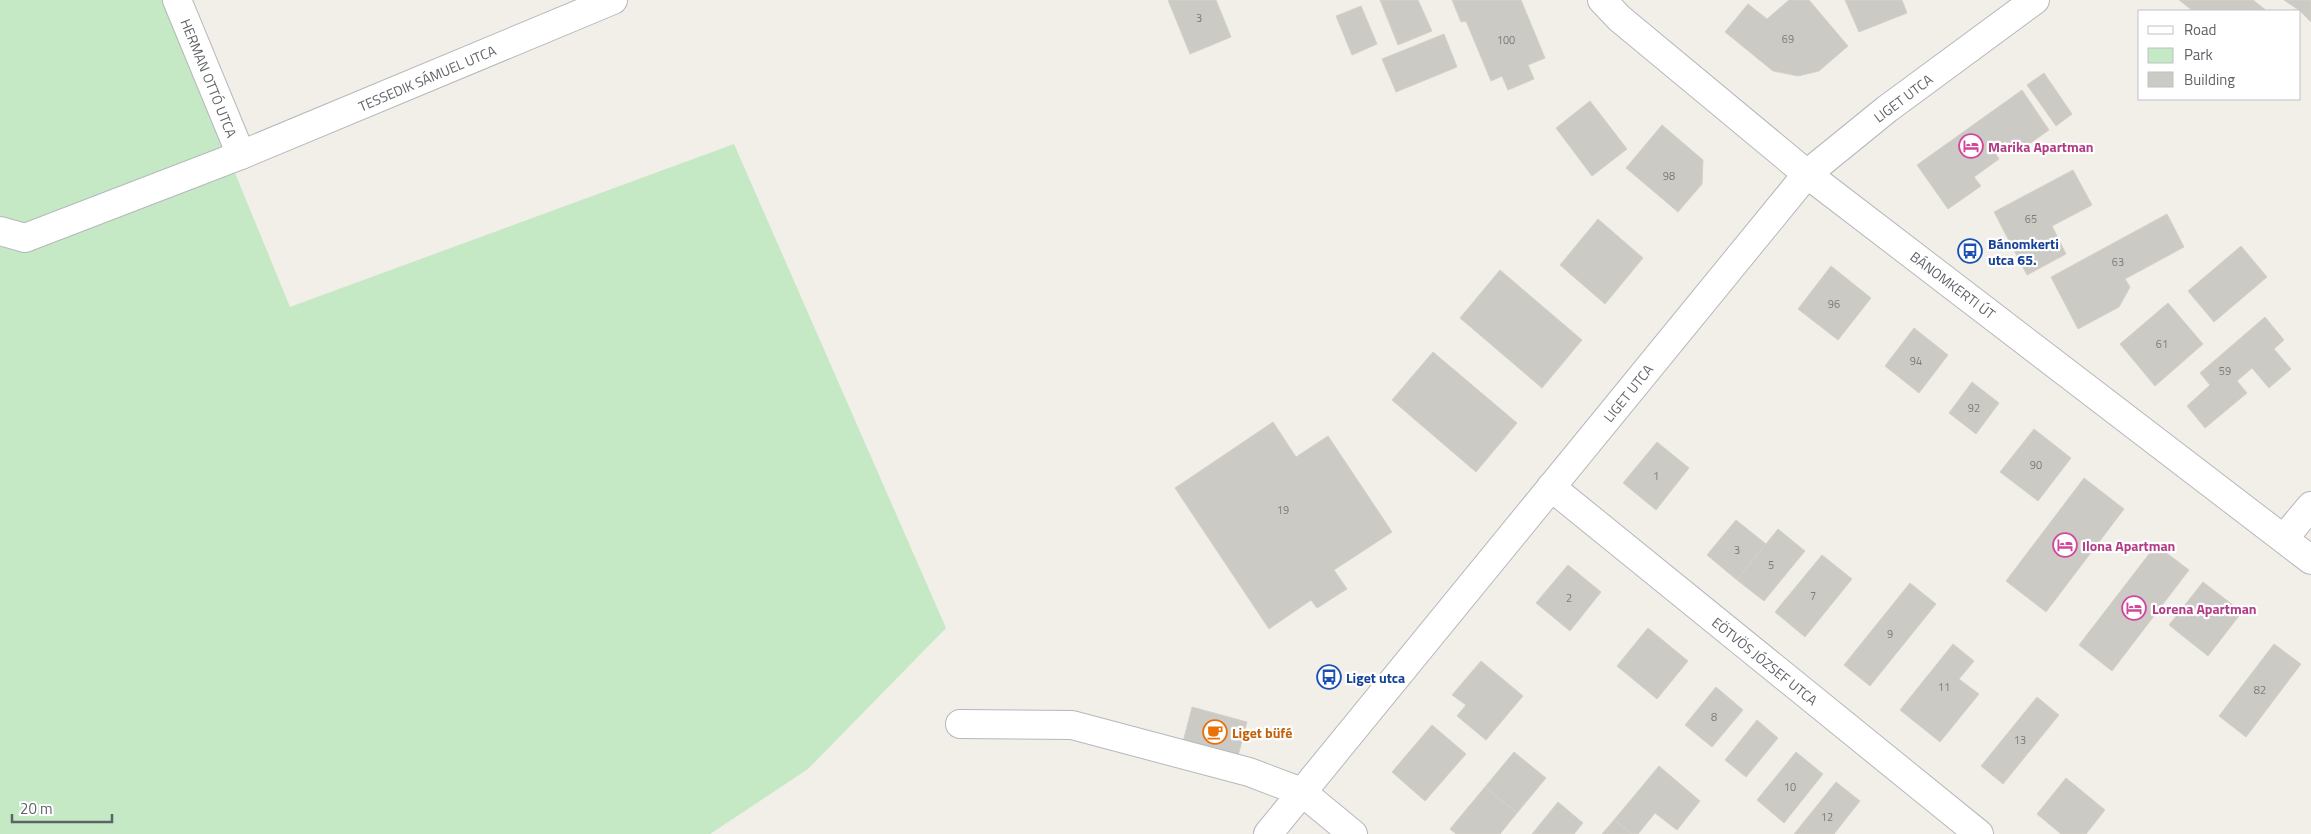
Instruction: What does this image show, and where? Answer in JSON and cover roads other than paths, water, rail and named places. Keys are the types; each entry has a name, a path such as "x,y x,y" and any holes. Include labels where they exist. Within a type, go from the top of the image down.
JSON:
{"street":[{"name":"HERMAN OTTÓ UTCA","path":"177,0 241,155"},
{"name":"TESSEDIK SÁMUEL UTCA","path":"0,230 25,238 241,155 613,0"},
{"name":"BÁNOMKERTI ÚT","path":"1602,0 1619,18 1807,174 2285,538 2311,560"},
{"name":"LIGET UTCA","path":"1268,834 1807,174 1888,109 2035,0"},
{"name":"EÖTVÖS JÓZSEF UTCA","path":"1551,487 1979,834"},
{"path":"2285,538 2311,506"},
{"path":"960,724 1072,725 1249,772 1302,792 1353,834"}],"place":[{"name":"Marika Apartman","path":"1971,146"},
{"name":"Bánomkerti utca 65.","path":"1970,251"},
{"name":"Ilona Apartman","path":"2065,545"},
{"name":"Lorena Apartman","path":"2134,608"},
{"name":"Liget utca","path":"1329,677"},
{"name":"Liget büfé","path":"1215,732"}]}
